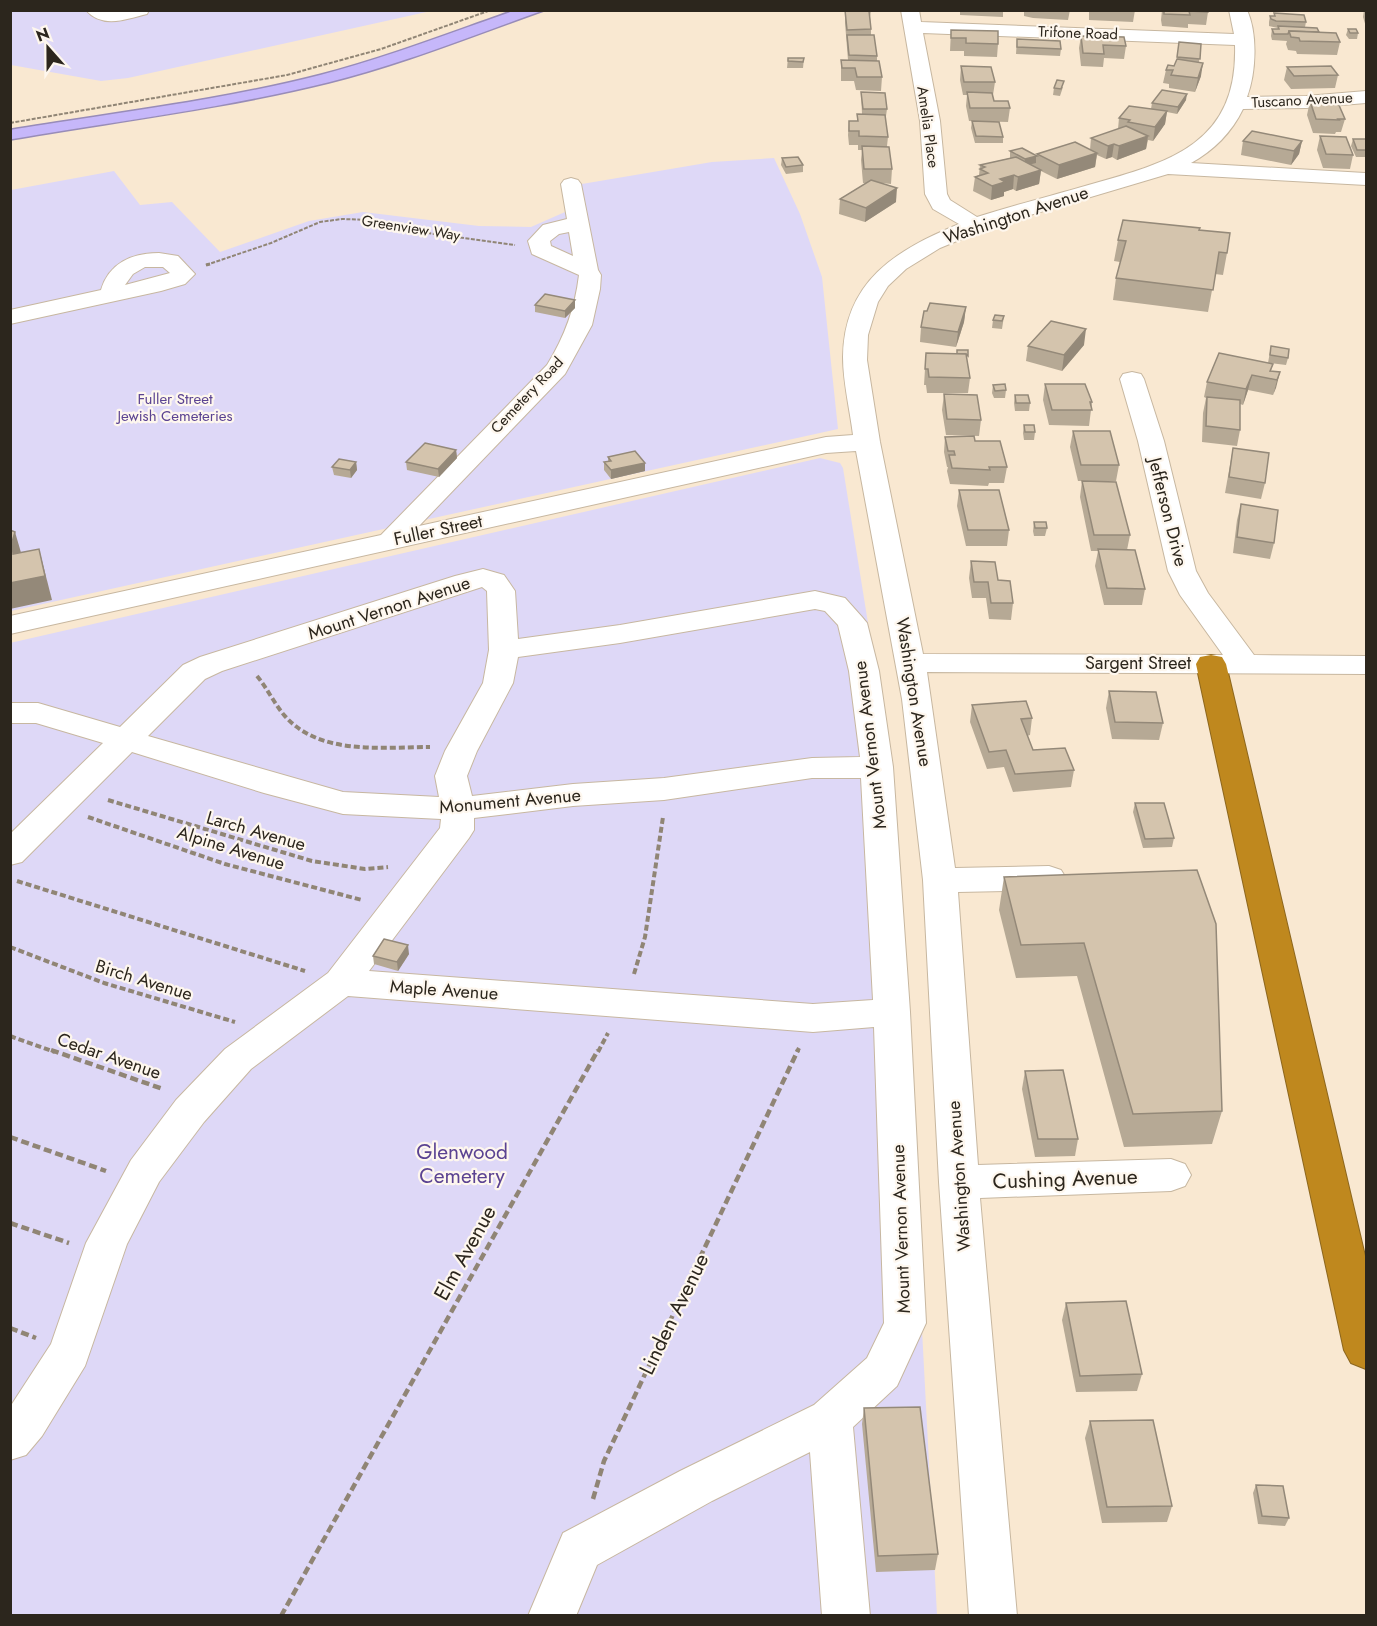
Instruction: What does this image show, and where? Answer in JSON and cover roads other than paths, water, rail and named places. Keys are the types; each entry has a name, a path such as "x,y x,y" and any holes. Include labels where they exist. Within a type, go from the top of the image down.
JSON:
{"highway":[{"path":"1228,664 1366,1350"}],"street":[{"path":"101,14 141,10"},
{"name":"Washington Avenue","path":"993,1616 959,1182 940,880 917,699 867,442 855,347 858,323 866,302 879,282 908,257 938,240 975,225 1168,168 1192,154 1216,133 1237,103 1245,72 1244,27 1238,10"},
{"name":"Trifone Road","path":"912,19 1243,40"},
{"name":"Amelia Place","path":"912,19 930,120 936,194 941,204 975,225"},
{"name":"Tuscano Avenue","path":"1237,103 1306,102 1366,97"},
{"path":"1216,133 1243,139"},
{"path":"1310,154 1318,176"},
{"path":"1168,168 1365,179"},
{"name":"Cemetery Road","path":"391,540 556,369 576,339 584,315 590,276 586,270 571,184"},
{"path":"579,225 567,225 548,231 538,241 540,249 586,270"},
{"path":"10,317 111,294 118,274 130,265 163,260 170,261 182,270"},
{"name":"Jefferson Drive","path":"1132,379 1151,441 1182,571 1228,664"},
{"name":"Fuller Street","path":"10,625 826,445 867,442"},
{"name":"Mount Vernon Avenue","path":"10,854 194,672 211,664 483,578 494,581 501,591 504,650 620,634 814,600 834,604 852,623 864,671 876,767 892,1012 904,1323 882,1372 830,1419 696,1486 580,1549 552,1616"},
{"path":"10,1440 27,1422 70,1352 107,1243 145,1171 198,1102 238,1059 341,982 457,830 458,809 451,776 498,682 504,650"},
{"name":"Sargent Street","path":"910,663 1366,665"},
{"name":"Monument Avenue","path":"10,713 38,712 275,785 343,803 458,809 573,795 664,789 812,768 876,767"},
{"path":"940,880 1084,877"},
{"name":"Maple Avenue","path":"341,982 813,1018 892,1012"},
{"name":"Cushing Avenue","path":"959,1182 1171,1175"},
{"path":"830,1419 846,1616"}],"park label":[{"name":"Fuller Street Jewish Cemeteries","path":"175,408"},
{"name":"Glenwood Cemetery","path":"462,1164"}]}
